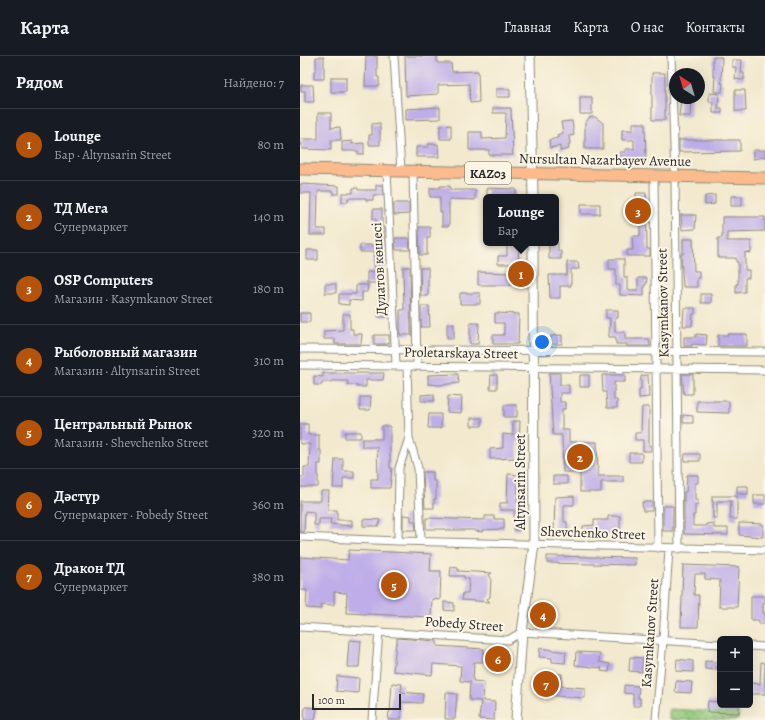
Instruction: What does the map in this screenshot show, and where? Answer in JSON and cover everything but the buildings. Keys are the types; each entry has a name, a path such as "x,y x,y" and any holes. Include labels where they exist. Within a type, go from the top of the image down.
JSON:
{"main road":[{"name":"Nursultan Nazarbayev Avenue","path":"300,169 765,178"}],"street":[{"path":"394,56 401,171"},
{"path":"530,56 533,194"},
{"name":"Kasymkanov Street","path":"671,56 675,176 679,549"},
{"name":"Дулатов көшесі","path":"387,171 396,365"},
{"path":"413,172 417,365"},
{"name":"Kasymkanov Street","path":"654,176 658,548"},
{"name":"Altynsarin Street","path":"516,720 522,632 534,544 533,246"},
{"name":"Proletarskaya Street","path":"300,349 765,352"},
{"name":"Proletarskaya Street","path":"300,365 417,365 765,370"},
{"path":"407,366 409,438 418,468 421,541"},
{"path":"398,541 398,468 409,438"},
{"name":"Shevchenko Street","path":"300,537 669,549 765,550"},
{"name":"Kasymkanov Street","path":"656,720 669,549"},
{"name":"Pobedy Street","path":"300,627 508,640 522,632 717,644"},
{"path":"372,720 379,631"},
{"path":"753,646 765,647"}],"green space":[{"path":"669,709 739,713 738,720 669,720"}],"place":[{"name":"OSP Computers","path":"638,211"},
{"name":"Lounge","path":"521,274"},
{"name":"ТД Мега","path":"580,457"},
{"name":"Центральный Рынок","path":"394,585"},
{"name":"Рыболовный магазин","path":"543,615"},
{"name":"Дәстүр","path":"498,659"},
{"name":"Дракон ТД","path":"546,684"}]}
